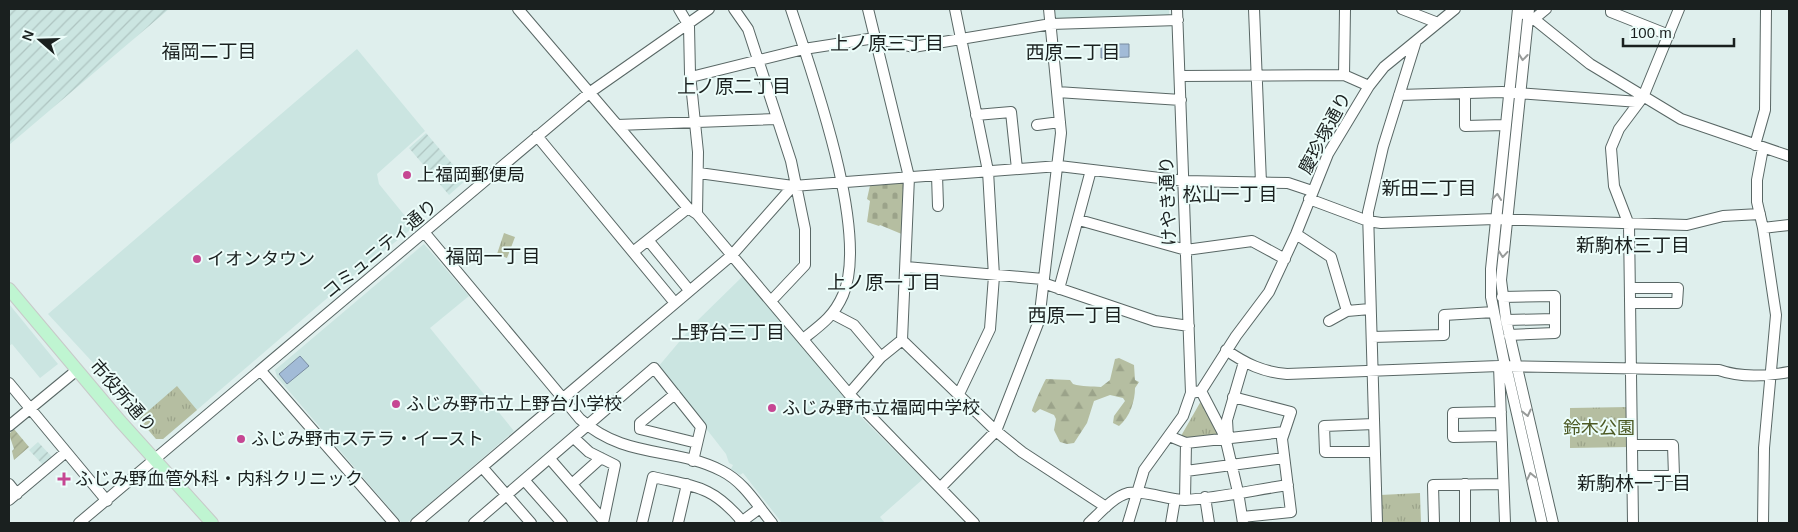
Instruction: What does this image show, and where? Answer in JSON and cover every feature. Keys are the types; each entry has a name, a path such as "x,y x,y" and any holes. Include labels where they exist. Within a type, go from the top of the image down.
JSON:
{"main road":[{"name":"市役所通り","path":"9,289 155,460 212,523"}],"street":[{"path":"518,9 589,93 732,255 849,394 974,523"},
{"path":"633,252 693,211 699,173 696,121 688,24 679,9"},
{"name":"コミュニティ通り","path":"80,523 589,93 709,9"},
{"path":"734,9 748,29 776,119 806,228 805,265 771,301"},
{"path":"791,9 841,182 850,225 850,263 845,291 833,314 803,339"},
{"path":"849,394 881,357 902,340 906,267 909,177 868,9"},
{"path":"955,9 988,172 994,276 990,329 959,394"},
{"path":"941,487 996,431 1039,321 1059,166 1060,122 1052,24 1049,9"},
{"name":"けやき通り","path":"1177,9 1185,181 1191,393"},
{"path":"1254,9 1261,183"},
{"path":"1344,75 1345,9"},
{"path":"1402,9 1438,23"},
{"name":"慶珍塚通り","path":"1201,391 1226,350 1269,292 1296,234 1328,154 1369,86 1384,66 1455,9"},
{"path":"1530,14 1546,9"},
{"path":"1610,9 1611,12 1669,35"},
{"path":"1633,523 1629,225 1614,186 1611,148 1619,129 1641,99 1679,9"},
{"path":"1542,523 1503,366 1494,312 1491,278 1516,10 1530,14 1590,64 1641,99 1692,125 1789,156"},
{"path":"1763,10 1765,110 1759,146 1757,202 1763,228 1776,316 1764,448 1763,523"},
{"path":"1530,14 1506,220 1502,266 1502,297 1509,335 1553,523"},
{"path":"691,78 804,49 875,38 913,47 961,37 1052,24 1178,20"},
{"path":"1377,523 1368,221 1371,193 1416,41"},
{"path":"1180,76 1344,75 1369,86"},
{"path":"1057,92 1181,100"},
{"path":"1399,95 1509,92 1641,99"},
{"path":"1464,93 1465,126 1505,125"},
{"path":"976,115 1011,112 1017,169"},
{"path":"617,125 776,119"},
{"path":"1037,125 1060,122"},
{"path":"537,136 675,303"},
{"path":"699,173 795,186 1059,166 1185,181 1288,183 1368,221 1381,223 1506,220 1629,225 1687,225 1723,216 1760,214"},
{"path":"1059,290 1091,170"},
{"path":"937,175 938,206"},
{"path":"416,523 732,255 795,186"},
{"path":"1078,220 1186,250 1252,241 1285,259"},
{"path":"1763,228 1789,225"},
{"path":"424,232 588,426 615,442 693,461 713,467 731,476 741,484 772,523"},
{"path":"1296,234 1331,257 1347,311"},
{"path":"648,240 689,290"},
{"path":"906,267 1043,281 1059,290 1155,321 1190,326"},
{"path":"1630,288 1678,288 1677,304 1630,303"},
{"path":"1502,297 1555,296 1555,333 1509,335"},
{"path":"1329,321 1347,311 1370,309"},
{"path":"1372,337 1444,335 1444,315 1494,312"},
{"path":"833,314 854,325 881,357"},
{"path":"1506,320 1555,319"},
{"path":"902,340 996,431 1022,452 1106,507"},
{"path":"1226,350 1244,362 1264,371 1280,373 1503,366 1719,370 1730,374 1772,375 1789,372"},
{"path":"1233,397 1291,412 1282,439 1291,512 1242,520 1227,437 1227,420 1233,397 1244,362"},
{"path":"1503,366 1501,436 1505,523"},
{"path":"474,523 654,368 701,427 693,461"},
{"path":"9,426 77,370"},
{"path":"261,371 394,523"},
{"path":"9,382 106,501"},
{"path":"1128,523 1136,492 1150,460 1186,410 1191,393 1201,391 1227,437"},
{"path":"675,394 640,423 640,429 697,443"},
{"path":"1501,412 1453,413 1453,437 1501,436"},
{"path":"1374,424 1324,426 1324,452 1375,452"},
{"path":"1169,436 1186,442 1284,432"},
{"path":"574,438 589,452 615,465 603,522"},
{"path":"1173,521 1186,471 1186,442"},
{"path":"1632,445 1673,445 1674,476 1633,476"},
{"path":"9,484 13,497 66,452"},
{"path":"572,484 601,458"},
{"path":"1186,471 1284,458"},
{"path":"550,459 603,522"},
{"path":"482,467 531,523"},
{"path":"642,523 653,477 687,484 716,495 741,522 760,508"},
{"path":"525,481 562,523"},
{"path":"678,523 687,484"},
{"path":"1465,484 1465,523"},
{"path":"1434,523 1433,485 1503,484"},
{"path":"1089,523 1120,496 1136,492 1180,500 1288,485"},
{"path":"1205,497 1209,523"}],"shaded area":[{"path":"9,9 169,9 9,145"},
{"path":"1053,9 1169,9 1169,19 1054,20"},
{"path":"357,49 425,131 377,174 379,184 414,227 360,270 163,439 156,439 123,401 121,393 48,314"},
{"path":"426,133 466,180 449,195 409,148"},
{"name":"ふじみ野市立上野台小学校","path":"424,244 469,296 430,328 514,431 407,523 402,523 277,377 275,370"},
{"name":"ふじみ野市立福岡中学校","path":"743,276 863,419 923,479 880,517 885,523 782,523 743,473 740,475 731,469 733,465 729,463 726,454 658,367 695,323"},
{"path":"9,304 58,364 40,378 12,344 9,346"},
{"path":"38,442 53,458 44,466 29,450"}],"green space":[{"path":"906,180 904,235 867,222 870,201 867,199 871,181"},
{"path":"504,233 515,237 507,258 497,254"},
{"path":"1119,358 1134,365 1135,380 1139,382 1135,388 1133,403 1126,418 1119,426 1113,423 1114,416 1125,401 1123,398 1110,395 1094,401 1087,423 1074,443 1060,442 1054,430 1056,419 1054,415 1040,409 1035,413 1032,411 1046,379 1070,380 1076,385 1101,387 1110,380 1115,359"},
{"path":"177,386 197,410 163,439 156,439 139,419"},
{"path":"1201,401 1219,434 1187,440 1181,436"},
{"name":"鈴木公園","path":"1629,407 1629,447 1570,448 1570,408"},
{"path":"14,429 29,447 14,460 12,451 14,449 9,434"},
{"path":"1420,493 1421,523 1381,523 1380,495"}],"water":[{"path":"1101,44 1129,44 1129,57 1101,58"},
{"path":"300,356 309,366 287,384 279,374"}],"place":[{"name":"上福岡郵便局","path":"407,175"},
{"name":"イオンタウン","path":"197,259"},
{"name":"ふじみ野市立上野台小学校","path":"396,404"},
{"name":"ふじみ野市立福岡中学校","path":"772,408"},
{"name":"ふじみ野市ステラ・イースト","path":"241,439"},
{"name":"ふじみ野血管外科・内科クリニック","path":"64,479"}],"district":[{"name":"上ノ原三丁目","path":"887,43"},
{"name":"福岡二丁目","path":"209,51"},
{"name":"西原二丁目","path":"1073,52"},
{"name":"上ノ原二丁目","path":"734,86"},
{"name":"新田二丁目","path":"1429,188"},
{"name":"松山一丁目","path":"1230,194"},
{"name":"新駒林三丁目","path":"1633,245"},
{"name":"福岡一丁目","path":"493,256"},
{"name":"上ノ原一丁目","path":"884,282"},
{"name":"西原一丁目","path":"1075,315"},
{"name":"上野台三丁目","path":"728,332"},
{"name":"新駒林一丁目","path":"1634,483"}]}
